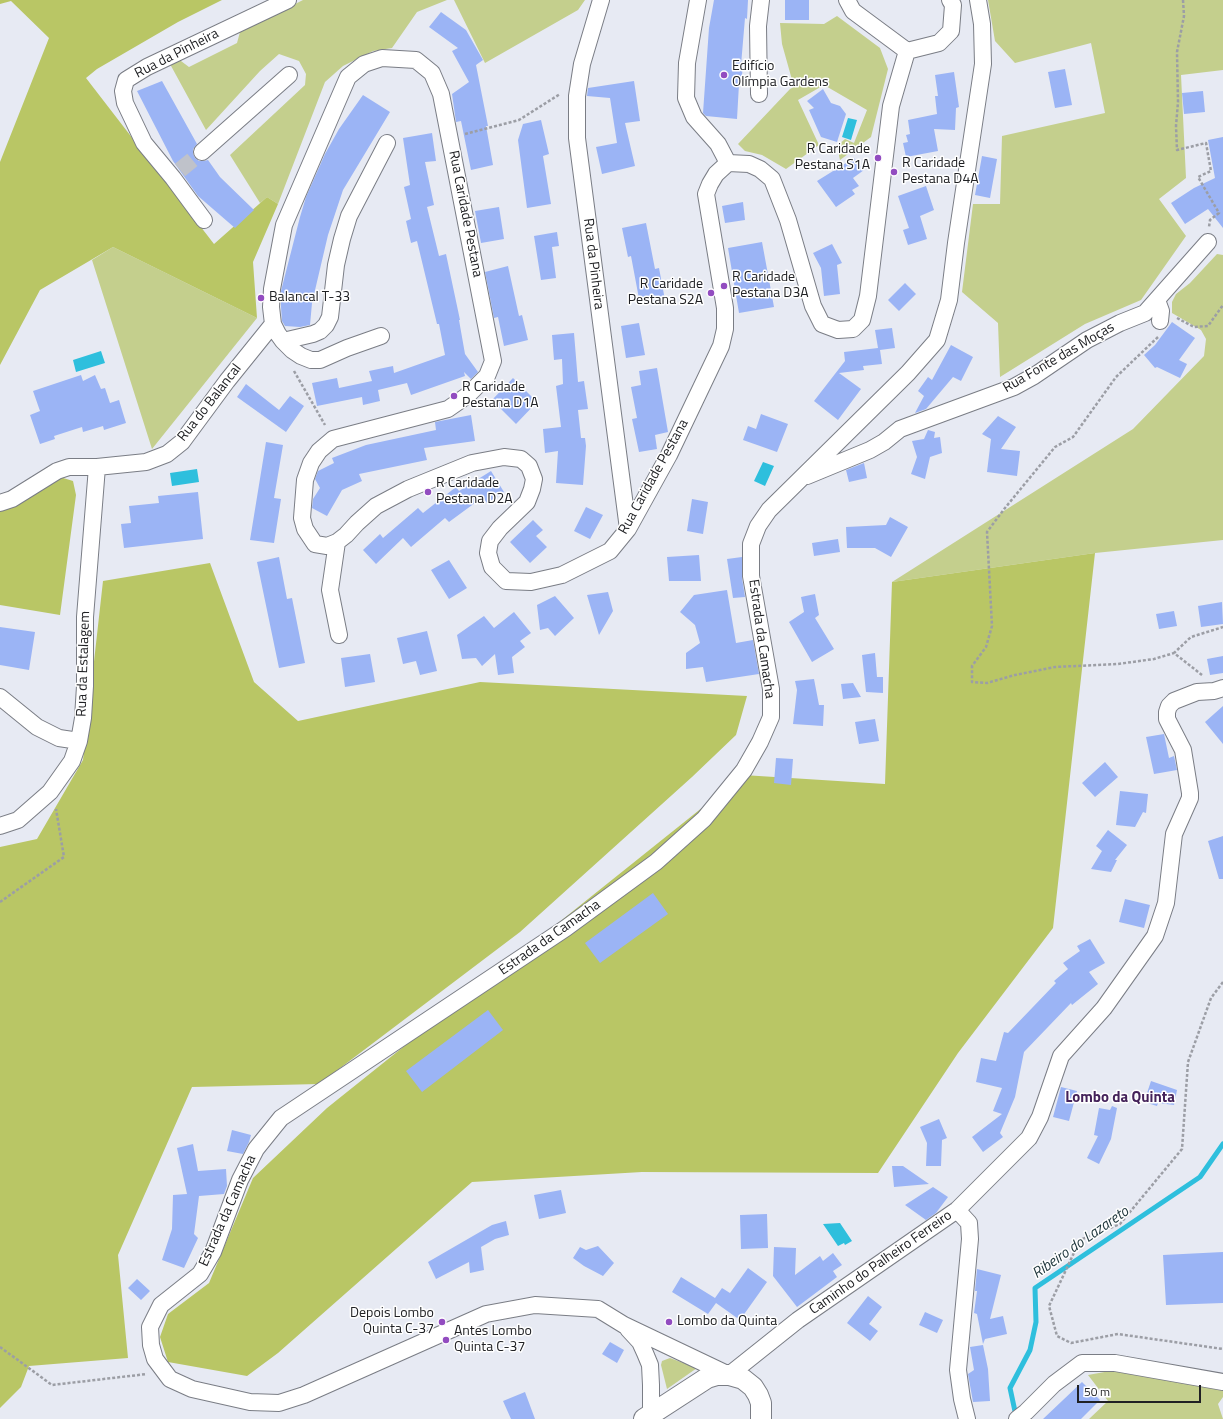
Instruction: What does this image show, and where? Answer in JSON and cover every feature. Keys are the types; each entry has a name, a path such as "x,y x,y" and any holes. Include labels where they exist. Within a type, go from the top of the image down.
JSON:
{"main road":[{"name":"Estrada da Camacha","path":"647,1417 707,1378 717,1375 728,1375"},
{"path":"728,1375 743,1379 753,1387 761,1403 761,1419"}],"street":[{"name":"Rua da Pinheira","path":"204,220 177,174 144,142 126,104 123,91 126,80 147,67 288,0"},
{"name":"Rua da Pinheira","path":"602,0 582,64 577,96 577,138 628,529"},
{"path":"698,0 686,63 686,98 694,117 718,144 728,163 749,164 760,169 772,178 788,220 813,306 822,324 838,330 853,329 862,320 868,296 892,106 907,51"},
{"path":"759,94 758,26 761,0"},
{"path":"847,0 853,11 907,51"},
{"path":"907,51 939,43 951,31 953,5 950,0"},
{"name":"Estrada da Camacha","path":"728,1375 624,1325 598,1309 535,1305 486,1314 304,1395 279,1403 250,1402 192,1389 170,1379 155,1359 151,1345 150,1327 161,1305 200,1274 213,1252 240,1180 256,1149 281,1118 566,928 656,862 704,819 744,770 760,742 771,717 771,689 751,576 751,544 758,526 769,510 908,372 937,340 949,300 957,235 983,64 982,24 978,0"},
{"name":"Rua Caridade Pestana","path":"288,345 278,334 273,324 271,307 272,289 284,225 348,77 364,64 382,58 416,60 432,73 441,94 493,361 487,376 468,395 448,409 334,439 319,451 311,463 305,480 302,518 305,529 315,544 327,546 337,542 376,506 408,489 472,463 504,457 521,460 530,466 534,479 532,489 527,502 500,528 490,541 488,553 492,567 506,581 531,582 562,575 610,551 628,529 669,456 721,346 725,328 725,308 706,194 716,174 728,163"},
{"path":"202,152 289,76"},
{"path":"381,336 347,348 320,360 311,360 301,356 288,345 320,331 326,325 330,317 336,265 344,231 349,216 387,143"},
{"name":"Rua Fonte das Moças","path":"800,479 870,450 884,442 900,429 1014,387 1034,376 1087,340 1145,313 1208,242"},
{"path":"1157,300 1164,323"},
{"name":"Rua do Balancal","path":"0,503 12,499 57,471 69,468 146,462 167,454 182,442 227,381 273,324"},
{"name":"Rua da Estalagem","path":"0,826 18,820 52,788 72,761 79,741 83,718 85,686 85,617 97,466"},
{"path":"337,542 330,590 338,634"},
{"path":"957,1210 1029,1138 1040,1117 1061,1056 1104,1008 1155,936 1166,903 1174,834 1188,804 1190,793 1183,750 1168,719 1167,712 1169,706 1174,701 1182,697 1197,692 1214,691 1223,688"},
{"path":"0,697 37,727 59,738 79,741"},
{"name":"Caminho do Palheiro Ferreiro","path":"728,1375 798,1320 957,1210 969,1223 970,1239 958,1370 962,1399 967,1419"},
{"name":"Estrada da Camacha","path":"624,1325 640,1342 650,1365 651,1385 647,1417"},
{"path":"1021,1415 1054,1384 1082,1363 1115,1362 1223,1382"}],"path":[{"path":"1183,0 1184,16 1177,52 1177,150 1206,143 1211,171 1198,177"},
{"path":"450,138 519,120 580,82"},
{"path":"1223,305 1208,326 1194,327 1164,323 1116,377 1073,437 1055,447 986,532 992,626 986,647 972,666 972,682 988,682 1055,667 1118,664 1154,659 1174,653 1191,637 1223,627"},
{"path":"288,345 294,372 334,439"},
{"path":"1174,653 1203,676"},
{"path":"0,902 64,857 52,788"},
{"path":"1223,982 1211,998 1188,1062 1182,1149 1120,1224 1080,1240 1048,1306 1057,1336 1072,1343 1118,1334 1223,1349"},
{"path":"0,1347 52,1385 165,1372"}],"green space":[{"path":"0,0 222,0 178,22 97,69 86,78 214,244 267,197 278,204 253,262 257,318 113,247 40,290 0,365 0,162 49,38 11,1 0,4"},
{"path":"303,0 447,0 417,12 392,48 373,51 343,66 325,82 278,204 267,197 260,203 230,155 305,85 306,74 299,61 279,54 260,71 206,130 170,64 177,58 189,67 237,43 240,32"},
{"path":"454,0 585,0 578,10 485,63"},
{"path":"988,0 1223,0 1223,70 1181,75 1186,178 1159,199 1186,236 1141,300 1085,324 1000,377 998,323 962,292 973,204 1000,204 1002,136 1105,113 1091,43 1015,63 995,41"},
{"path":"837,16 880,48 888,69 871,137 840,160 837,146 845,139 854,143 867,110 824,85 798,100 819,145 786,169 762,155 745,151 738,144 790,89 794,87 782,44 780,23 824,24"},
{"path":"113,247 257,318 152,449 92,260"},
{"path":"1217,254 1223,255 1223,540 1095,553 892,582 1133,429 1204,356 1206,339 1201,330 1172,313 1172,302 1176,294 1190,283"},
{"path":"60,477 73,481 76,495 60,615 0,605 0,508"},
{"path":"1095,553 1053,928 958,1053 878,1173 642,1172 472,1182 278,1353 247,1376 168,1362 160,1337 168,1314 209,1283 253,1178 327,1108 743,775 885,784 892,582"},
{"path":"210,563 254,682 298,721 480,682 747,696 736,735 692,777 520,932 319,1084 192,1087 118,1255 128,1358 29,1366 21,1387 0,1408 0,847 37,839 83,760 103,581"},
{"path":"670,1358 697,1368 667,1389 661,1365 662,1361"},
{"path":"1121,1369 1223,1390 1223,1397 1218,1404 1223,1419 1089,1419 1108,1401 1088,1375"}],"water":[{"path":"848,118 857,120 851,140 842,137"},
{"path":"101,351 105,363 76,372 73,360"},
{"path":"763,462 774,466 765,486 754,481"},
{"path":"197,469 199,482 172,486 170,473"},
{"path":"840,1223 852,1241 845,1245 844,1243 838,1246 823,1224"}],"building":[{"name":"Edifício Olímpia Gardens","path":"714,0 748,0 747,19 745,18 741,65 743,65 741,85 739,84 737,119 706,116 703,113 709,28"},
{"path":"785,0 809,0 809,20 785,20"},
{"path":"441,12 466,30 483,60 476,65 488,126 486,126 493,165 471,170 461,121 456,122 452,94 469,82 452,51 458,48 429,27"},
{"path":"1065,69 1072,105 1055,108 1048,72"},
{"path":"954,72 959,107 956,108 955,130 934,129 938,151 906,157 903,143 908,142 906,135 910,134 908,120 937,114 935,96 938,96 935,75"},
{"path":"162,81 197,144 193,149 195,158 199,161 208,160 220,177 254,210 235,228 198,196 173,161 137,91"},
{"path":"634,81 640,121 625,123 635,166 602,174 596,147 617,143 610,98 587,96 588,88"},
{"path":"823,89 831,103 840,106 846,114 837,142 821,137 809,110 814,108 807,101"},
{"path":"1203,91 1205,112 1184,114 1182,93"},
{"path":"363,95 390,112 343,190 328,235 312,303 310,325 300,327 285,326 282,321 281,291 306,197 325,154 339,129"},
{"path":"541,120 549,154 543,156 551,204 527,208 518,140 523,124"},
{"path":"432,133 436,161 425,162 434,205 427,207 439,256 446,254 460,320 465,354 478,372 471,379 464,372 465,376 411,395 407,383 378,390 380,401 363,405 362,397 317,406 312,383 337,378 339,388 372,381 369,371 393,366 394,373 445,355 439,324 437,324 417,241 411,243 406,221 411,219 404,187 410,185 403,138"},
{"path":"1223,137 1223,228 1208,209 1185,224 1171,203 1194,188 1215,178 1208,140"},
{"path":"982,156 997,159 990,198 975,195"},
{"path":"854,158 864,170 853,178 859,186 852,190 855,194 836,207 817,181"},
{"path":"926,186 934,210 920,216 927,239 908,245 903,230 909,228 898,196"},
{"path":"743,202 745,220 725,223 722,206"},
{"path":"499,207 504,239 481,243 475,211"},
{"path":"646,223 655,269 659,268 665,300 640,304 631,256 628,257 622,228"},
{"path":"557,232 559,246 552,247 556,278 541,280 534,236"},
{"path":"762,242 774,307 739,313 728,248"},
{"path":"832,244 842,263 837,265 840,294 824,296 821,268 813,253"},
{"path":"508,266 519,316 522,315 528,340 504,346 498,317 494,318 485,272"},
{"path":"905,283 916,294 899,311 888,300"},
{"path":"1172,322 1195,338 1179,360 1187,364 1180,378 1157,367 1155,368 1144,355 1155,345"},
{"path":"639,323 645,355 626,358 621,326"},
{"path":"892,328 895,348 880,350 882,364 863,366 864,370 839,373 861,389 838,420 814,401 845,361 844,352 878,348 875,330"},
{"path":"574,333 578,382 584,381 588,409 578,410 581,438 585,438 586,446 583,485 556,483 558,451 545,453 543,429 561,427 556,386 563,384 562,359 554,360 552,335"},
{"path":"951,345 973,357 961,381 953,377 926,409 915,413 924,396 918,391 928,377 932,380"},
{"path":"657,368 668,432 655,435 657,449 639,452 632,419 637,418 631,387 641,385 639,371"},
{"path":"81,375 83,381 95,375 101,389 105,388 110,403 119,400 126,423 104,430 103,426 83,432 82,427 54,436 55,439 40,444 30,415 40,411 33,391"},
{"path":"513,378 537,402 516,424 492,400"},
{"path":"246,384 279,410 290,396 304,406 286,432 237,397"},
{"path":"761,414 788,424 777,452 743,440 748,426 756,429"},
{"path":"471,415 475,441 424,448 427,460 359,474 362,481 342,490 327,516 312,508 313,499 320,488 315,479 318,471 334,463 332,458 366,445 436,430 435,422"},
{"path":"998,416 1016,427 1001,449 1020,451 1017,476 987,472 991,439 982,434"},
{"path":"928,430 935,432 934,438 940,437 942,453 930,457 925,479 911,474 917,457 912,441 924,439"},
{"path":"266,442 283,445 274,498 281,499 274,543 250,540"},
{"path":"864,463 867,478 849,482 846,470"},
{"path":"491,471 504,492 487,503 483,497 449,522 445,518 411,547 403,538 376,564 363,550 380,534 383,538 418,508 423,513 456,487 459,491"},
{"path":"198,492 203,539 124,548 121,524 131,523 129,506 159,503 158,496"},
{"path":"692,499 708,502 703,534 687,531"},
{"path":"586,507 603,515 590,539 574,531"},
{"path":"890,517 908,527 891,557 875,548 847,548 846,527 886,525"},
{"path":"533,520 543,530 536,536 547,547 530,563 510,542"},
{"path":"838,539 840,552 814,556 812,543"},
{"path":"699,555 701,581 669,581 667,557"},
{"path":"279,557 287,599 292,598 305,663 279,668 257,562"},
{"path":"742,557 742,578 745,597 733,598 727,559"},
{"path":"449,560 467,588 449,599 431,570"},
{"path":"727,590 736,643 753,640 759,674 706,682 703,667 686,669 686,653 700,643 695,625 680,612 694,595"},
{"path":"608,592 613,611 599,635 587,595"},
{"path":"815,594 819,615 815,618 834,649 812,662 789,622 804,612 801,597"},
{"path":"555,596 574,618 555,636 548,628 540,630 537,605"},
{"path":"1222,602 1223,624 1201,627 1198,606"},
{"path":"1174,611 1177,626 1159,629 1156,614"},
{"path":"514,612 531,633 520,641 525,647 512,657 514,673 498,675 495,654 482,666 476,658 462,659 457,635 484,616 494,628"},
{"path":"0,627 35,632 29,670 0,665"},
{"path":"427,631 437,671 420,675 416,661 403,664 397,638"},
{"path":"875,653 877,677 883,677 883,693 866,692 862,655"},
{"path":"370,654 375,682 345,687 341,658"},
{"path":"1223,656 1223,673 1210,675 1207,659"},
{"path":"814,679 819,705 824,705 823,726 793,724 797,690 795,681"},
{"path":"853,683 861,697 843,699 841,684"},
{"path":"1223,706 1223,744 1205,722"},
{"path":"875,719 879,741 859,744 855,722"},
{"path":"1164,734 1169,758 1174,756 1177,770 1154,774 1146,737"},
{"path":"776,758 793,759 791,785 774,783"},
{"path":"1105,762 1118,777 1095,797 1082,783"},
{"path":"1120,791 1148,794 1146,813 1143,812 1135,827 1116,825"},
{"path":"1108,830 1127,845 1115,860 1117,860 1111,872 1091,869 1102,851 1096,846"},
{"path":"1223,836 1223,879 1219,879 1208,841"},
{"path":"653,893 668,914 600,963 585,943"},
{"path":"1125,899 1150,905 1144,928 1119,922"},
{"path":"1090,939 1105,963 1089,972 1098,984 1072,1005 1071,1003 1024,1052 1015,1097 1000,1133 1003,1137 983,1152 972,1137 1002,1114 993,1111 1002,1088 976,1082 981,1058 996,1061 1004,1032 1008,1033 1056,983 1054,981 1068,969 1063,963 1080,951 1077,946"},
{"path":"488,1010 503,1030 422,1092 406,1071"},
{"path":"1151,1081 1177,1090 1174,1105 1158,1103 1157,1106 1144,1102"},
{"path":"1061,1087 1077,1091 1069,1121 1053,1117"},
{"path":"1112,1106 1117,1108 1111,1139 1099,1164 1087,1158 1098,1136 1094,1135 1099,1108 1110,1110"},
{"path":"939,1119 947,1138 942,1140 941,1166 926,1166 927,1143 920,1127"},
{"path":"232,1130 251,1135 243,1154 227,1151"},
{"path":"193,1144 198,1171 226,1169 227,1186 224,1194 199,1196 194,1234 198,1238 184,1268 162,1260 172,1229 173,1195 187,1194 177,1148"},
{"path":"892,1166 903,1166 929,1184 894,1187"},
{"path":"933,1187 948,1197 936,1213 926,1220 905,1205"},
{"path":"561,1190 566,1213 539,1219 534,1195"},
{"path":"767,1214 768,1248 741,1249 740,1215"},
{"path":"506,1221 509,1235 495,1239 481,1247 484,1270 470,1273 469,1262 436,1279 428,1262 492,1225"},
{"path":"598,1246 614,1263 603,1276 584,1266 573,1258 580,1247 586,1250"},
{"path":"774,1247 796,1248 795,1275 820,1256 823,1261 833,1253 842,1265 833,1271 837,1277 797,1307 773,1276"},
{"path":"1223,1252 1223,1303 1166,1305 1163,1255"},
{"path":"748,1268 767,1282 740,1320 716,1303 708,1314 672,1292 681,1277 715,1298 722,1288 730,1293"},
{"path":"977,1269 1001,1275 990,1319 1003,1316 1007,1334 985,1339 983,1344 977,1314 974,1313 977,1291 975,1291"},
{"path":"137,1279 150,1291 141,1300 128,1288"},
{"path":"868,1296 882,1307 869,1324 878,1331 870,1341 847,1323"},
{"path":"925,1312 943,1320 937,1333 919,1325"},
{"path":"610,1342 624,1350 617,1363 602,1354"},
{"path":"983,1345 988,1369 990,1401 973,1402 968,1374 974,1370 970,1347"},
{"path":"1082,1382 1100,1400 1081,1419 1043,1419"},
{"path":"525,1392 535,1419 511,1419 503,1401"}],"waterway":[{"name":"Ribeiro do Lazareto","path":"1016,1416 1010,1388 1030,1350 1036,1322 1035,1288 1200,1177 1223,1144"}],"tunnel":[{"path":"180,170 202,152"}],"place":[{"name":"Edifício Olímpia Gardens","path":"724,75"},
{"name":"R Caridade Pestana S1A","path":"878,158"},
{"name":"R Caridade Pestana D4A","path":"894,172"},
{"name":"R Caridade Pestana D3A","path":"724,286"},
{"name":"R Caridade Pestana S2A","path":"711,293"},
{"name":"Balancal T-33","path":"261,298"},
{"name":"R Caridade Pestana D1A","path":"454,396"},
{"name":"R Caridade Pestana D2A","path":"428,492"},
{"name":"Depois Lombo Quinta C-37","path":"442,1322"},
{"name":"Lombo da Quinta","path":"669,1322"},
{"name":"Antes Lombo Quinta C-37","path":"446,1340"}],"district":[{"name":"Lombo da Quinta","path":"1120,1098"}]}
